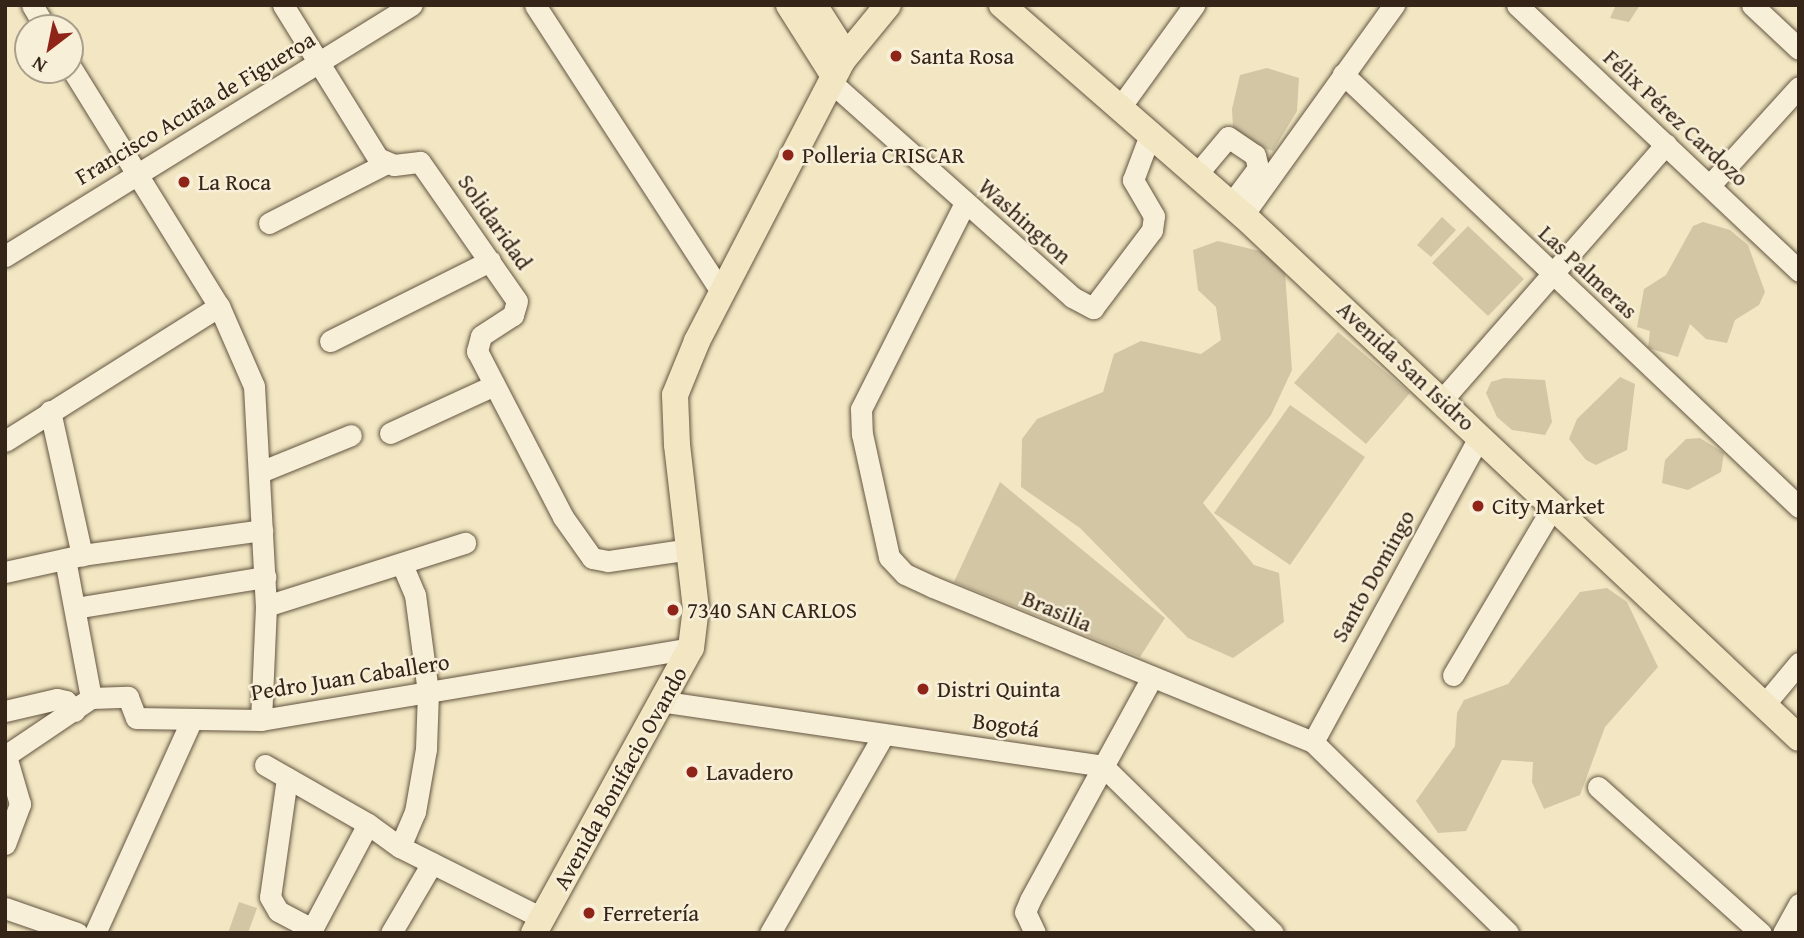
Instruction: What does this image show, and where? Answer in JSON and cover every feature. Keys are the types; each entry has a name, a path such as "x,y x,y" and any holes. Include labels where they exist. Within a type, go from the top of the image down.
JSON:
{"main road":[{"path":"789,5 837,71"},
{"path":"814,5 837,71"},
{"name":"Avenida Bonifacio Ovando","path":"538,925 665,702 691,648 696,609 675,395 722,293 837,71 888,5"},
{"name":"Avenida San Isidro","path":"1009,8 1237,210 1799,738"}],"street":[{"path":"269,223 385,164 283,5"},
{"name":"Francisco Acuña de Figueroa","path":"5,256 412,5"},
{"path":"535,5 722,293"},
{"path":"1121,106 1194,5"},
{"path":"1237,210 1394,5"},
{"name":"Félix Pérez Cardozo","path":"1517,5 1799,271"},
{"path":"1752,5 1799,49"},
{"name":"Washington","path":"837,71 964,203 1072,297 1093,308 1152,230 1154,216 1133,180 1151,132"},
{"name":"Las Palmeras","path":"1343,74 1799,507"},
{"path":"82,84 219,306 254,386 266,606 261,720"},
{"path":"1710,185 1799,87"},
{"path":"1197,174 1228,137 1255,155 1258,168 1237,210"},
{"path":"1442,400 1667,144"},
{"name":"Solidaridad","path":"385,164 420,162 517,301 518,310 477,342 492,386 563,517 592,558 608,561 690,549"},
{"name":"Brasilia","path":"964,203 861,409 862,434 889,557 905,574 1151,679 1313,742 1505,931"},
{"path":"331,341 490,261"},
{"path":"5,441 219,306"},
{"path":"390,433 492,386"},
{"path":"5,844 20,804 6,756 91,698 75,608 73,557 50,411"},
{"path":"260,472 351,435"},
{"name":"Santo Domingo","path":"1313,742 1480,436"},
{"path":"1453,675 1552,508"},
{"path":"5,572 73,557 262,530"},
{"path":"266,606 466,542"},
{"path":"400,847 417,799 426,749 428,692 415,595 402,564"},
{"path":"75,608 265,577"},
{"name":"Pedro Juan Caballero","path":"91,698 121,694 128,697 136,718 191,721 261,720 691,648"},
{"path":"1763,706 1799,663"},
{"path":"1035,933 1025,912 1030,900 1151,679"},
{"path":"5,711 57,699 66,701 74,711"},
{"name":"Bogotá","path":"665,702 1103,766"},
{"path":"95,933 191,721"},
{"path":"770,933 884,734"},
{"path":"265,765 368,824 400,847 538,925"},
{"path":"1103,766 1273,933"},
{"path":"287,778 270,897 278,911 311,931 368,824"},
{"path":"1598,787 1761,933"},
{"path":"391,933 432,863"},
{"path":"1783,933 1799,904"},
{"path":"5,908 77,933"}],"shaded area":[{"path":"1616,5 1640,5 1629,22 1610,18"},
{"path":"1267,68 1299,78 1297,111 1273,151 1250,144 1233,127 1232,109 1240,75"},
{"path":"1442,217 1456,230 1431,257 1417,245"},
{"path":"1703,222 1730,230 1748,245 1765,292 1759,305 1735,320 1727,343 1706,339 1690,324 1678,357 1648,348 1650,331 1637,327 1644,289 1666,275 1693,226"},
{"path":"1468,226 1524,279 1488,316 1432,263"},
{"path":"1218,241 1268,253 1285,273 1292,370 1271,415 1203,503 1254,565 1279,573 1284,622 1233,658 1188,638 1080,528 1021,487 1022,439 1037,419 1103,392 1114,354 1141,341 1201,354 1221,340 1216,307 1198,290 1193,250"},
{"path":"1338,332 1410,393 1366,444 1294,383"},
{"path":"1620,377 1635,384 1627,450 1596,465 1586,460 1569,439 1577,419"},
{"path":"1504,378 1545,380 1552,422 1545,435 1512,430 1497,417 1486,393 1491,382"},
{"path":"1290,405 1365,457 1290,565 1214,513"},
{"path":"1700,438 1724,453 1721,472 1688,490 1662,483 1665,460 1686,439"},
{"path":"1000,482 1165,618 1140,657 954,582"},
{"path":"1607,588 1627,602 1658,667 1605,727 1580,795 1544,809 1532,782 1533,762 1502,760 1466,831 1438,833 1416,801 1455,746 1457,713 1464,700 1508,684 1580,592"},
{"path":"239,902 257,908 248,933 228,933"}],"place":[{"name":"Santa Rosa","path":"896,56"},
{"name":"Polleria CRISCAR","path":"788,155"},
{"name":"La Roca","path":"184,182"},
{"name":"City Market","path":"1478,506"},
{"name":"7340 SAN CARLOS","path":"673,610"},
{"name":"Distri Quinta","path":"923,689"},
{"name":"Lavadero","path":"692,772"},
{"name":"Ferretería","path":"589,913"}]}
